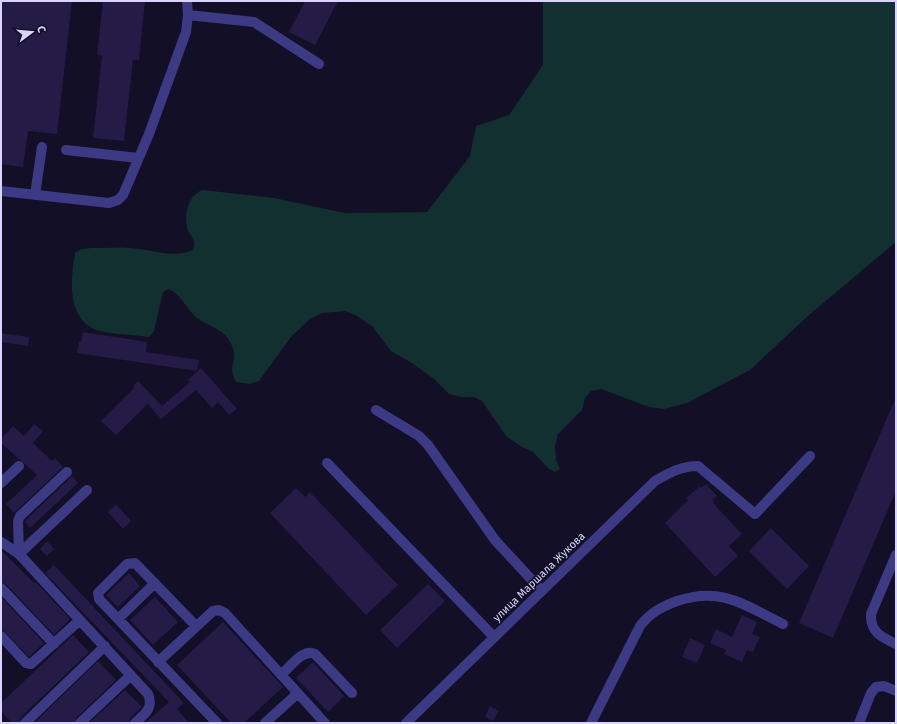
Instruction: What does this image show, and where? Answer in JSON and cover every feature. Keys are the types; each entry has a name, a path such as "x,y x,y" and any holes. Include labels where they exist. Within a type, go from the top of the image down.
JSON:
{"street":[{"path":"1,191 109,203 118,200 123,195 186,32 188,15 187,1"},
{"path":"188,15 254,22 319,64"},
{"path":"35,195 42,147"},
{"path":"66,150 138,158"},
{"path":"376,410 419,436 428,445 495,540 542,591"},
{"name":"улица Маршала Жукова","path":"406,723 655,481 687,466 698,466 755,514 810,456"},
{"path":"327,463 494,637"},
{"path":"1,483 19,466"},
{"path":"19,554 18,528 20,516 67,472"},
{"path":"19,554 87,490"},
{"path":"18,528 2,542 19,554 148,694 151,700 148,711 135,723"},
{"path":"896,555 871,614 871,622 874,629 879,635 896,644"},
{"path":"196,626 138,564 130,562 99,591 97,596 217,723"},
{"path":"118,619 155,583"},
{"path":"1,588 54,644"},
{"path":"591,723 640,626 660,607 693,596 712,594 737,601 783,624"},
{"path":"158,662 213,611 219,610 225,613 325,723"},
{"path":"1,636 26,663 31,664 80,620"},
{"path":"25,723 105,646"},
{"path":"281,674 303,654 311,652 315,654 352,693"},
{"path":"80,723 131,675"},
{"path":"859,723 871,693 876,686 884,686 896,692"},
{"path":"265,723 298,693"}],"green space":[{"path":"543,1 896,1 896,242 809,315 750,370 687,403 664,409 649,407 601,389 591,391 585,398 582,410 558,434 555,446 556,460 560,469 555,472 548,468 533,452 522,447 506,436 482,401 474,397 461,397 449,394 434,379 412,363 391,351 372,326 357,316 345,311 323,313 311,318 291,337 259,381 250,384 236,382 233,376 232,368 234,353 231,342 227,337 223,333 197,318 178,295 169,289 163,292 154,331 149,337 99,331 85,323 79,315 72,295 72,273 75,253 90,248 126,248 169,254 185,253 193,250 194,241 188,230 186,218 188,206 194,196 203,190 274,198 345,213 427,212 470,156 476,126 509,115 543,65"}],"building":[{"path":"1,1 72,1 57,134 28,131 23,167 1,164"},
{"path":"103,1 145,1 139,60 133,60 124,141 93,138 102,56 97,55"},
{"path":"305,1 338,1 315,45 289,32"},
{"path":"83,332 147,342 146,352 199,360 197,371 77,353 79,341 81,342"},
{"path":"1,333 29,337 28,346 1,342"},
{"path":"201,368 237,409 229,415 218,402 212,408 196,390 161,419 148,404 116,435 101,421 134,388 133,386 138,381 162,406 190,382 188,380"},
{"path":"896,397 896,491 833,638 799,623"},
{"path":"34,424 43,431 33,443 52,461 55,458 63,467 14,513 6,504 37,475 1,443 1,439 13,426 24,436"},
{"path":"72,476 78,483 30,528 25,522 26,520"},
{"path":"706,484 717,496 712,500 714,502 713,503 742,534 729,546 738,556 715,577 665,523 688,500 686,498 700,486 701,488"},
{"path":"296,488 305,497 310,492 398,585 366,615 270,513"},
{"path":"116,504 131,521 123,529 108,512"},
{"path":"771,528 809,566 787,589 749,551"},
{"path":"47,541 54,549 47,556 40,549"},
{"path":"1,550 34,583 36,582 70,619 54,635 6,584 1,582"},
{"path":"54,565 184,703 177,709 189,723 145,723 169,702 45,573"},
{"path":"129,573 140,586 118,607 106,595"},
{"path":"428,584 445,601 397,648 380,630"},
{"path":"1,597 44,643 29,657 1,628"},
{"path":"155,597 178,622 153,645 130,620"},
{"path":"742,615 757,622 752,634 760,637 753,652 747,650 742,662 724,654 726,650 710,643 716,629 732,637"},
{"path":"223,622 283,687 244,723 231,723 177,665"},
{"path":"73,635 89,652 20,718 19,723 12,723 1,711 1,703"},
{"path":"690,638 705,645 697,663 682,657"},
{"path":"98,661 116,680 76,718 74,723 34,723"},
{"path":"313,662 344,696 328,712 296,678"},
{"path":"125,690 142,707 130,718 129,723 89,723"},
{"path":"490,706 499,711 493,721 485,717"}]}
